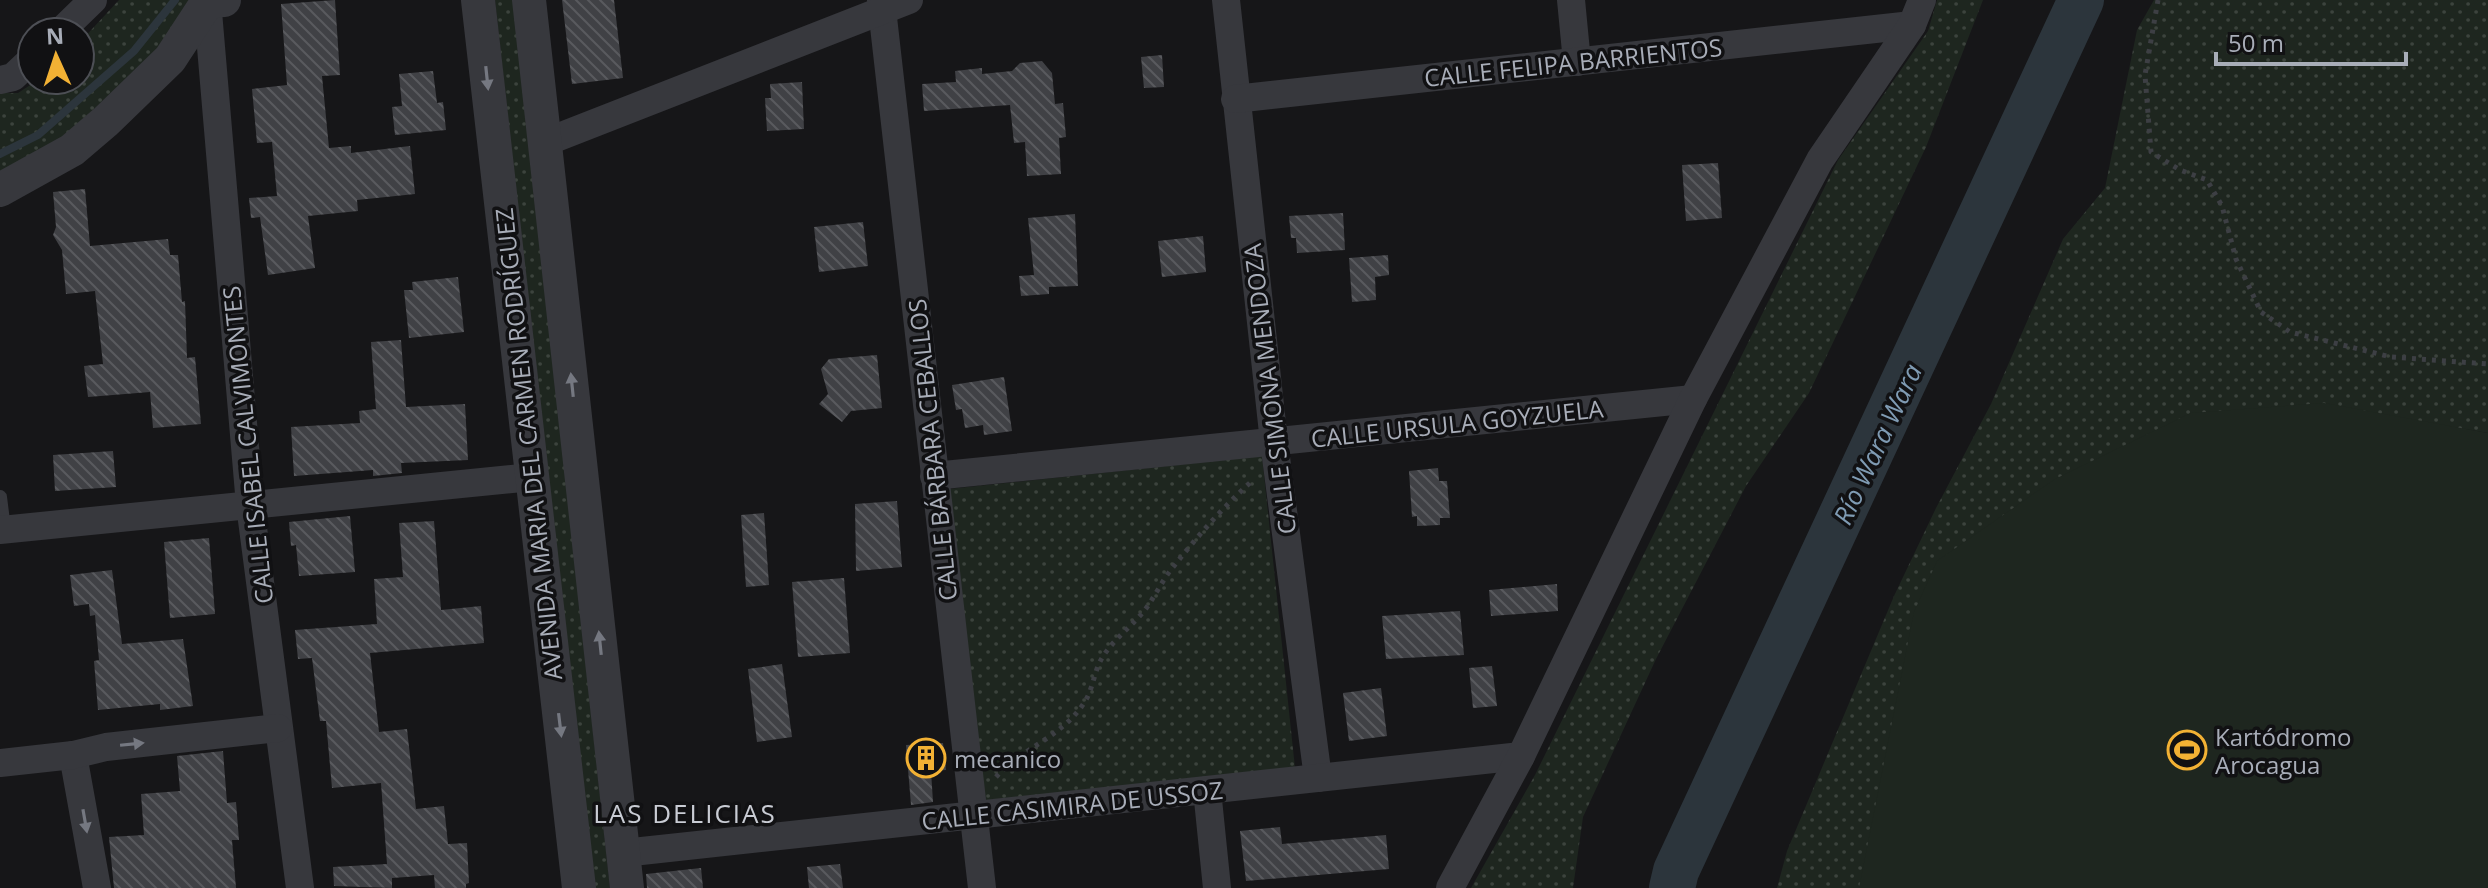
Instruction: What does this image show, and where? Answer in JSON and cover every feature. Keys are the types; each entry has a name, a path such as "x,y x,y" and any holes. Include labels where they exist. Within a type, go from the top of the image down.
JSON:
{"street":[{"path":"76,16 93,0"},
{"path":"0,190 72,150 106,121 170,59 213,0"},
{"name":"CALLE ISABEL CALVIMONTES","path":"213,0 250,505 300,888"},
{"name":"AVENIDA MARIA DEL CARMEN RODRÍGUEZ","path":"478,0 579,888"},
{"name":"AVENIDA MARIA DEL CARMEN RODRÍGUEZ","path":"529,0 627,888"},
{"path":"546,142 882,6 909,0"},
{"name":"CALLE SIMONA MENDOZA","path":"1226,0 1274,442 1318,778"},
{"path":"1571,0 1577,62"},
{"name":"CALLE BÁRBARA CEBALLOS","path":"882,6 982,888"},
{"path":"1450,888 1521,756 1693,399 1820,160 1917,13"},
{"name":"CALLE FELIPA BARRIENTOS","path":"1235,99 1577,62 1917,13"},
{"name":"CALLE URSULA GOYZUELA","path":"934,476 1693,399"},
{"path":"2,529 532,477"},
{"path":"0,763 73,755 106,747 278,728"},
{"path":"73,755 97,888"},
{"name":"CALLE CASIMIRA DE USSOZ","path":"623,853 1521,756"},
{"path":"1207,790 1217,888"}],"lane":[{"path":"0,497 2,529"}],"path":[{"path":"2158,0 2145,75 2151,152 2180,170 2207,180 2222,206 2236,259 2261,312 2290,332 2391,357 2488,364"},
{"path":"970,785 991,781 1010,761 1038,746 1068,721 1085,702 1101,659 1145,609 1168,573 1225,505 1253,480 1274,442"}],"shaded area":[{"path":"119,0 188,0 188,8 158,54 76,134 0,175 0,93 16,93 16,96 96,96 96,25"},
{"path":"495,0 514,0 610,888 593,888"},
{"path":"1937,0 1983,0 1926,147 1809,393 1746,486 1656,659 1583,817 1573,888 1471,888 1535,775 1838,160 1928,31"},
{"path":"2154,0 2488,0 2488,433 2465,429 1903,888 1777,888 1787,851 1894,596 1991,404 2063,239 2105,188 2137,30"},
{"name":"Kartódromo Arocagua","path":"2324,403 2488,433 2488,888 1859,888 1914,612 1937,561 2055,479 2191,413"},
{"path":"1262,456 1295,768 983,802 949,489"}],"building":[{"path":"335,0 340,75 322,76 329,148 351,146 351,153 410,146 415,194 357,200 358,211 308,216 315,268 268,275 260,217 251,218 249,198 277,196 272,142 257,143 252,89 287,85 281,4"},
{"path":"562,0 614,0 623,78 572,84"},
{"path":"1162,55 1164,87 1144,88 1141,57"},
{"path":"1042,61 1052,73 1055,104 1063,103 1066,137 1059,138 1061,174 1027,176 1025,142 1014,143 1010,105 924,111 922,84 956,82 955,71 982,68 982,74 1012,71 1020,63"},
{"path":"433,71 437,103 443,102 446,130 395,135 392,107 402,106 399,74"},
{"path":"802,82 804,129 767,131 765,98 771,98 770,84"},
{"path":"1718,163 1722,218 1686,221 1682,165"},
{"path":"85,189 90,246 168,239 170,255 178,255 182,302 185,301 187,358 195,357 201,424 153,428 150,392 88,397 84,366 103,364 95,291 66,294 62,250 53,235 56,227 53,192"},
{"path":"1343,213 1345,250 1297,253 1296,238 1291,238 1289,216"},
{"path":"1075,214 1078,286 1049,287 1049,294 1021,296 1019,276 1034,275 1028,218"},
{"path":"863,222 868,266 819,272 814,227"},
{"path":"1203,236 1206,272 1162,277 1158,241"},
{"path":"1388,255 1389,275 1375,277 1376,300 1352,302 1349,258"},
{"path":"458,277 464,332 409,338 404,290 413,290 412,282"},
{"path":"401,340 406,407 465,404 468,460 401,463 402,473 373,476 373,470 294,476 291,427 360,423 359,411 376,409 371,342"},
{"path":"877,355 882,408 851,411 842,422 819,404 828,394 821,369 829,359"},
{"path":"1004,377 1012,431 984,435 983,425 965,428 962,409 956,410 952,385"},
{"path":"113,451 116,487 55,491 53,455"},
{"path":"1438,468 1439,481 1447,481 1450,518 1440,518 1440,525 1417,526 1417,516 1412,517 1409,471"},
{"path":"897,501 902,567 856,571 855,504"},
{"path":"764,513 769,585 746,587 741,515"},
{"path":"350,516 355,572 299,576 296,545 291,546 289,522"},
{"path":"434,521 441,610 481,606 484,643 370,653 379,732 407,729 416,809 444,806 448,844 467,843 469,883 466,888 435,888 434,875 392,878 392,888 334,886 333,867 387,864 381,783 332,788 326,721 320,721 312,658 298,659 295,630 377,624 374,579 403,577 399,523"},
{"path":"209,538 215,614 170,618 164,542"},
{"path":"112,570 122,644 183,639 193,706 160,710 160,704 98,710 94,661 99,660 95,615 90,616 89,604 74,606 70,575"},
{"path":"844,578 850,653 798,657 792,582"},
{"path":"1557,584 1558,611 1491,616 1489,590"},
{"path":"1460,611 1464,655 1386,659 1382,616"},
{"path":"782,664 792,737 757,742 748,669"},
{"path":"1492,666 1497,706 1473,708 1469,668"},
{"path":"1381,688 1387,736 1349,741 1343,693"},
{"path":"943,743 946,770 931,771 933,802 911,805 906,745"},
{"path":"223,751 227,803 236,802 239,840 232,840 236,888 114,888 109,837 144,835 141,794 180,791 177,756"},
{"path":"1280,827 1282,844 1386,835 1389,869 1246,881 1240,831"},
{"path":"840,864 843,888 809,888 807,867"},
{"path":"701,868 703,888 647,888 646,874"}],"waterway":[{"path":"0,154 38,135 134,51 175,0"},
{"name":"Río Wara Wara","path":"1672,888 1676,871 2081,0"}],"place":[{"name":"Kartódromo Arocagua","path":"2187,750"},
{"name":"mecanico","path":"926,758"}],"district":[{"name":"LAS DELICIAS","path":"685,813"}]}
